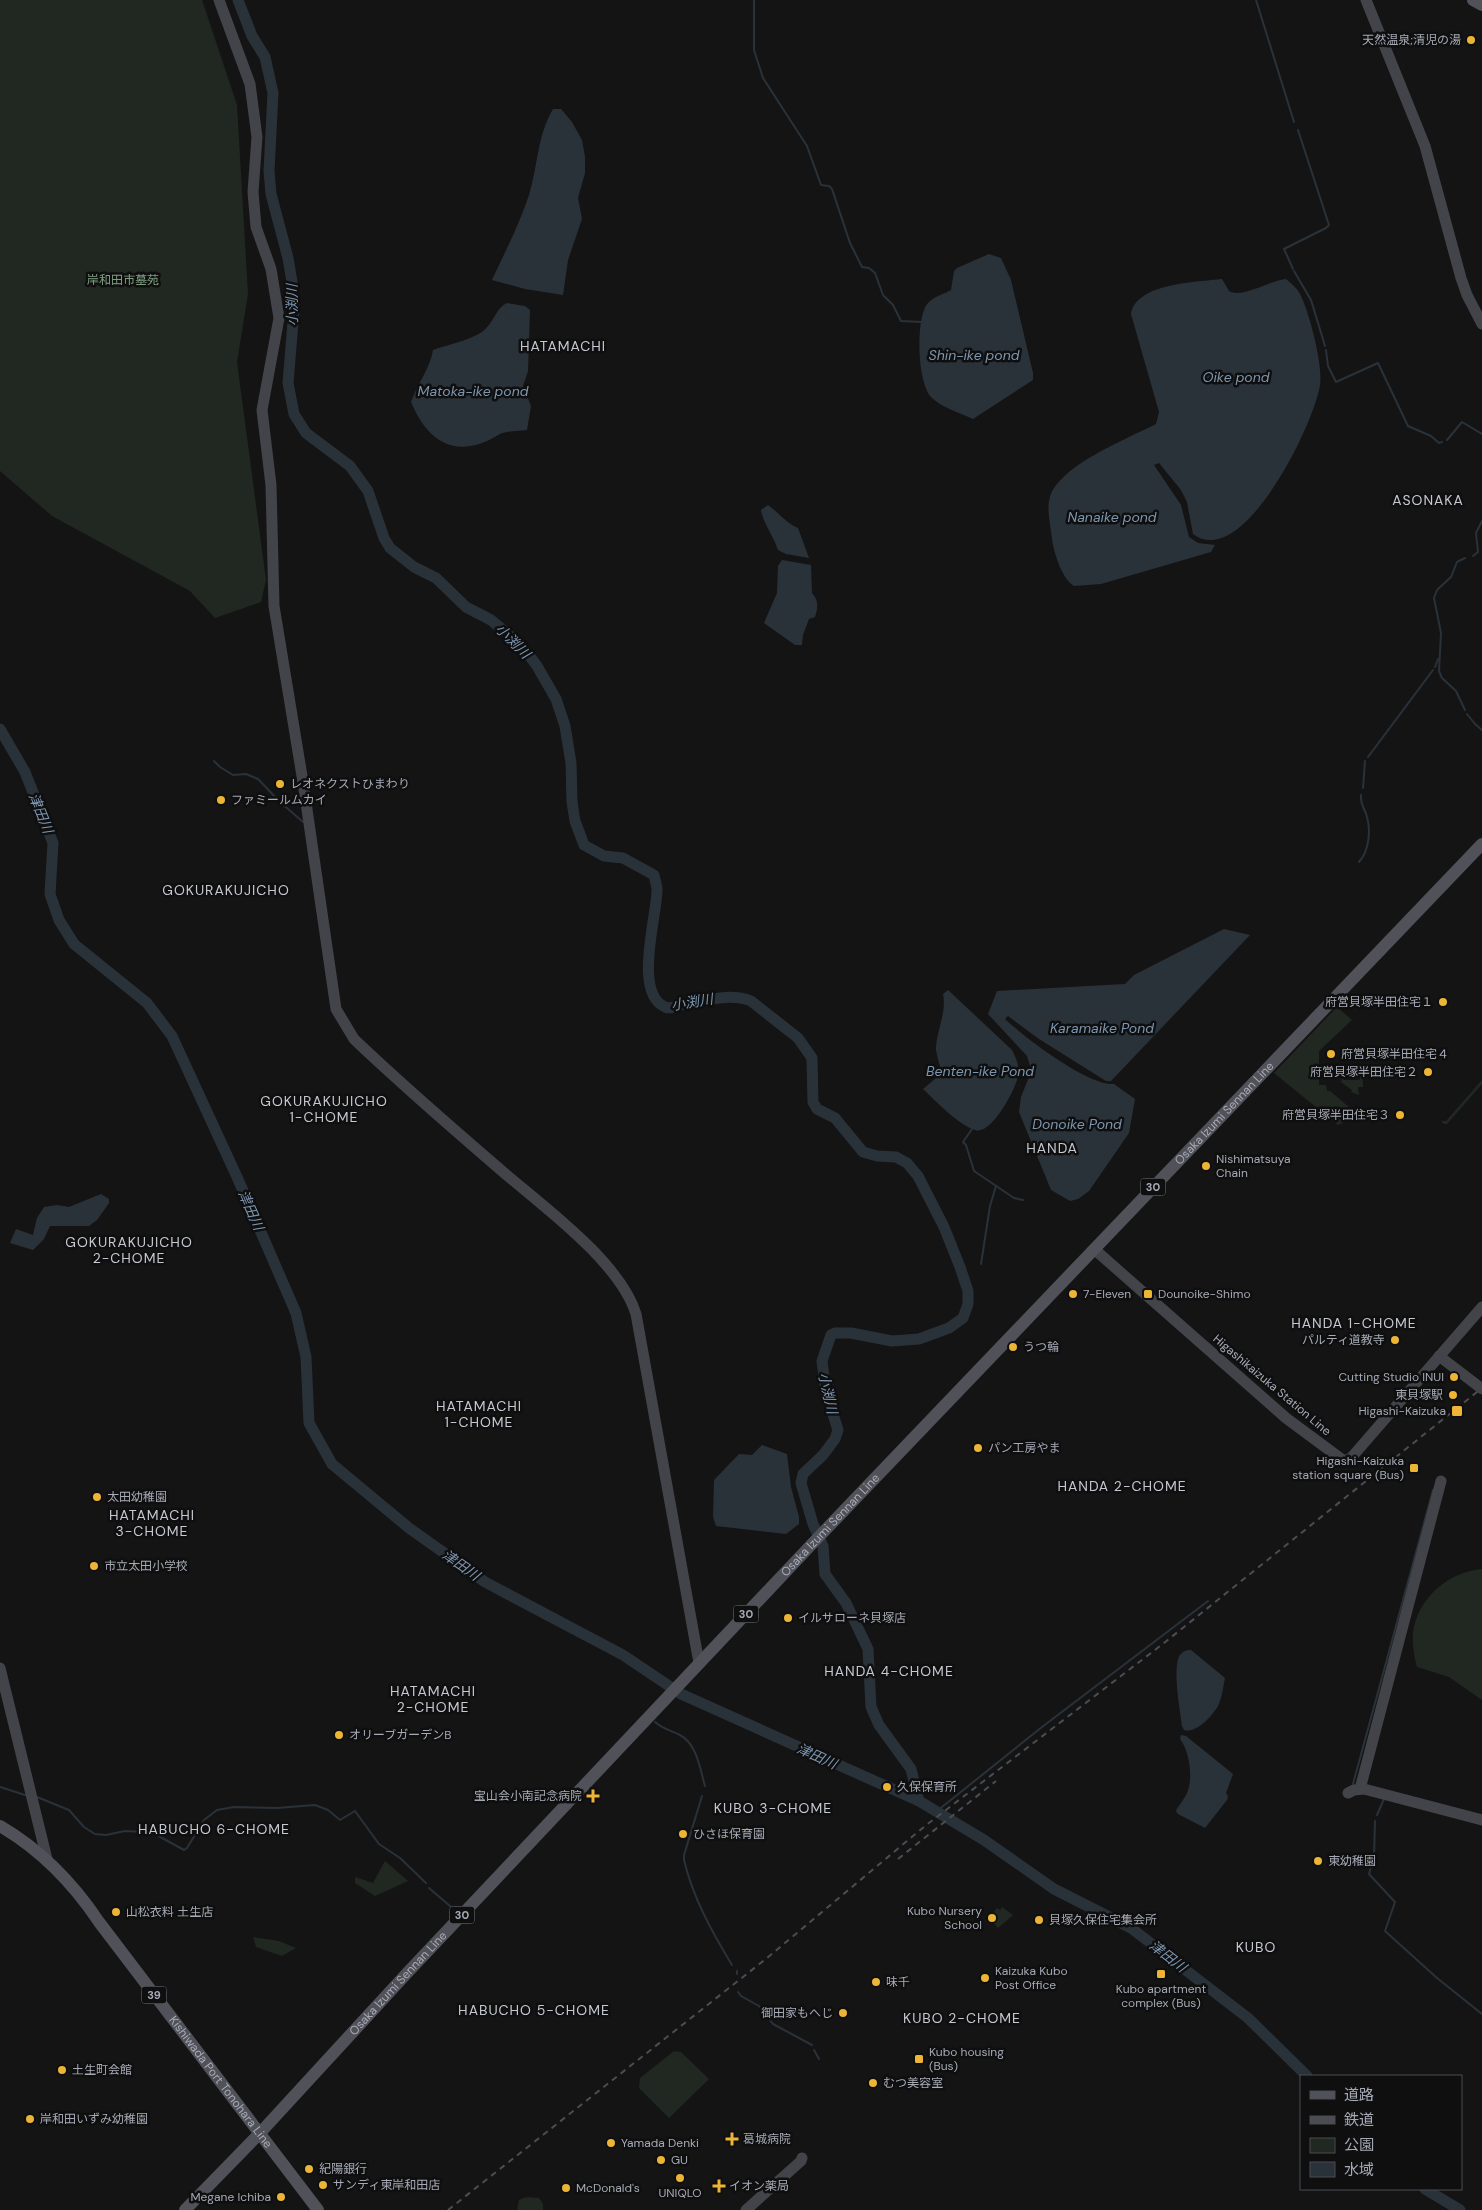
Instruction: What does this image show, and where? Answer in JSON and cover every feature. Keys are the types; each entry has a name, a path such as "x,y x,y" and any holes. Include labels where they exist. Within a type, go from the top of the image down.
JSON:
{"main road":[{"path":"1472,0 1482,5"},
{"name":"Osaka Izumi Sennan Line","path":"185,2210 260,2133 396,1984 825,1530 1482,844"},
{"name":"Kishiwada Port Tonohara Line","path":"0,1826 47,1859 83,1898 104,1930 318,2210"}],"street":[{"path":"219,0 250,84 257,137 253,192 256,227 271,269 279,318 262,410 271,485 274,606 303,782 336,1009 354,1039 585,1244 616,1275 626,1291 636,1314 699,1664"},
{"path":"1366,0 1425,146 1464,287 1482,324"},
{"path":"1472,0 1482,11"},
{"name":"Higashikaizuka Station Line","path":"1094,1249 1286,1418 1344,1461 1352,1458 1439,1356"},
{"path":"1482,1307 1439,1356 1482,1389"},
{"path":"1360,1789 1441,1481"},
{"path":"0,1668 47,1859"},
{"path":"1348,1794 1360,1789 1482,1820"},
{"path":"749,2209 802,2158"}],"green space":[{"name":"岸和田市墓苑","path":"0,0 202,0 237,105 248,294 237,362 266,580 261,602 215,618 190,591 52,516 0,471"},
{"path":"1337,1007 1352,1020 1319,1051 1319,1085 1326,1085 1327,1091 1330,1091 1349,1107 1345,1112 1351,1116 1338,1125 1274,1073"},
{"path":"1343,1075 1344,1080 1360,1080 1360,1075 1363,1076 1363,1087 1358,1087 1359,1095 1351,1092 1352,1090 1341,1082"},
{"path":"1482,1080 1482,1084 1447,1124 1444,1124 1441,1121 1446,1121"},
{"path":"1482,1569 1482,1700 1449,1677 1417,1667 1413,1632 1421,1608 1437,1589 1458,1575"},
{"path":"385,1861 408,1881 375,1896 355,1883 355,1877 373,1883"},
{"path":"1002,1907 1013,1915 998,1928 989,1918 997,1908 1000,1910"},
{"path":"253,1937 279,1941 296,1948 282,1956 256,1947"},
{"path":"674,2051 681,2052 709,2079 669,2118 639,2088 640,2078"},
{"path":"526,2197 539,2198 543,2204 543,2210 517,2210 519,2200"}],"water":[{"path":"553,109 561,109 572,122 582,140 585,157 585,173 578,198 582,219 568,260 563,295 525,289 492,280 512,238 529,195 538,151"},
{"name":"Shin-ike pond","path":"989,254 1001,258 1011,280 1033,373 1033,380 973,419 941,405 927,391 923,380 919,351 921,322 928,303 951,290 954,271 957,268"},
{"name":"Oike pond","path":"1222,279 1229,291 1235,293 1249,291 1286,279 1300,293 1315,340 1320,365 1320,385 1305,429 1291,458 1273,488 1254,513 1233,532 1213,540 1193,534 1187,502 1181,490 1159,463 1154,465 1181,505 1189,537 1198,543 1215,545 1211,552 1101,584 1074,586 1062,572 1055,551 1049,512 1050,497 1056,485 1067,474 1112,445 1156,424 1159,412 1131,314 1135,304 1155,290 1184,283"},
{"name":"Matoka-ike pond","path":"507,303 525,306 530,310 528,371 523,386 531,406 527,430 503,433 484,442 469,446 447,444 430,432 416,413 411,402 429,364 433,350 465,340 482,332"},
{"path":"768,505 786,521 798,528 809,558 786,554 778,550 761,510"},
{"path":"782,560 811,565 812,593 817,601 817,607 815,617 809,619 803,635 802,645 795,645 764,623 777,593 778,566"},
{"path":"1224,929 1250,935 1111,1081 1106,1081 1039,1039 1008,1016 1005,1019 1026,1037 1073,1069 1103,1083 1114,1084 1135,1099 1129,1133 1089,1191 1078,1199 1070,1201 1051,1190 1019,1112 1021,1097 1029,1077 1030,1066 1027,1056 988,1014 997,991 1125,984 1134,975"},
{"name":"Benten-ike Pond","path":"948,990 1012,1050 1018,1065 1016,1082 1008,1100 995,1119 981,1130 975,1130 961,1123 923,1089 942,1073 936,1053 936,1043 944,1008 943,994"},
{"path":"101,1194 109,1199 109,1203 97,1220 89,1226 50,1226 44,1239 33,1250 10,1243 16,1229 33,1235 37,1218 44,1207 57,1205 69,1207"},
{"path":"762,1445 787,1454 791,1487 799,1524 786,1534 716,1526 713,1517 714,1480 739,1454 752,1455"},
{"path":"1191,1650 1225,1678 1218,1706 1208,1719 1189,1731 1184,1730 1182,1726 1177,1689 1177,1669 1180,1655 1185,1651"},
{"path":"1181,1735 1186,1736 1233,1774 1226,1793 1228,1796 1227,1800 1205,1828 1178,1814 1176,1811 1187,1793 1190,1778 1188,1756 1180,1739"}],"waterway":[{"name":"小渕川","path":"238,0 252,36 265,57 273,93 269,171 271,194 288,258 292,282 294,310 288,383 294,414 306,433 350,466 368,491 384,538 390,548 414,567 436,578 466,607 491,620 523,647 537,666 556,699 565,726 571,763 572,802 575,821 584,845 604,856 623,858 654,875 657,890 648,971 650,986 655,999 665,1007 671,1008 687,1003 719,998 751,1001 798,1038 812,1058 813,1102 817,1109 835,1118 863,1152 877,1156 896,1157 907,1163 918,1176 944,1227 960,1267 968,1291 968,1304 963,1318 949,1328 919,1339 892,1341 851,1333 835,1333 831,1335 822,1361 826,1392 838,1430 835,1439 823,1455 803,1474 801,1483 813,1524 823,1546 825,1574 846,1603 868,1649 871,1707 879,1725 911,1769 919,1801"},
{"path":"754,0 754,50 763,78 807,146 821,185 829,186 832,189 850,243 862,267 869,268 875,273 883,295 893,305 901,321 922,322"},
{"path":"1256,0 1294,122"},
{"path":"1293,269 1284,249 1329,225 1298,130"},
{"path":"1294,271 1311,300 1325,346"},
{"path":"1326,350 1328,366 1336,382 1378,363 1408,426 1431,436 1439,443 1442,442"},
{"path":"1447,440 1462,422 1482,434"},
{"path":"1473,556 1478,552 1476,533 1482,521"},
{"path":"1465,558 1457,562 1451,577 1437,590 1434,598 1441,633 1439,671 1442,678 1456,691 1465,710"},
{"path":"1435,667 1438,659"},
{"path":"1368,757 1433,670"},
{"path":"1467,714 1482,730"},
{"name":"津田川","path":"0,729 25,772 53,843 50,894 59,920 74,944 147,1003 172,1036 237,1177 296,1313 306,1357 309,1423 332,1464 409,1528 485,1582 623,1655 681,1694 919,1801 984,1840 1054,1889 1131,1928 1248,2018 1306,2075"},
{"path":"214,761 233,775 246,774 258,779 303,822"},
{"path":"1363,788 1365,761"},
{"path":"1359,862 1367,847 1369,834 1361,795"},
{"path":"972,1129 963,1142 966,1145 974,1171 1014,1198 1023,1200"},
{"path":"981,1264 990,1206 996,1186"},
{"path":"1353,1784 1433,1490"},
{"path":"937,1811 1042,1727 1208,1601"},
{"path":"655,1722 680,1735 690,1744 697,1758 705,1786"},
{"path":"0,1787 25,1795"},
{"path":"702,1796 684,1860 692,1888 717,1940 732,1965"},
{"path":"37,1797 69,1810 84,1827 95,1834 106,1835 125,1831 145,1832"},
{"path":"1377,1815 1384,1799"},
{"path":"153,1833 184,1850 204,1820 217,1810 234,1807 277,1808 315,1805 328,1810 340,1820 355,1811 379,1844 400,1858 426,1883"},
{"path":"1375,1821 1374,1857 1369,1874 1395,1902 1385,1931 1437,1978 1482,2014"},
{"path":"429,1888 457,1912"},
{"path":"738,1992 741,1996 759,2006 773,2024 812,2045"},
{"path":"814,2050 819,2059"},
{"name":"津田川","path":"1427,2190 1460,2210"}],"railway":[{"path":"448,2210 767,1958 925,1826 1164,1643 1482,1388"},
{"path":"898,1859 996,1781"}],"place":[{"name":"天然温泉;清児の湯","path":"1471,40"},
{"name":"レオネクストひまわり","path":"280,784"},
{"name":"ファミールムカイ","path":"221,800"},
{"name":"府営貝塚半田住宅１","path":"1443,1002"},
{"name":"府営貝塚半田住宅４","path":"1331,1054"},
{"name":"府営貝塚半田住宅２","path":"1428,1072"},
{"name":"府営貝塚半田住宅３","path":"1400,1115"},
{"name":"Nishimatsuya Chain","path":"1206,1166"},
{"name":"7-Eleven","path":"1073,1294"},
{"name":"Dounoike-Shimo","path":"1148,1294"},
{"name":"パルティ道教寺","path":"1395,1340"},
{"name":"うつ輪","path":"1013,1347"},
{"name":"Cutting Studio INUI","path":"1454,1377"},
{"name":"東貝塚駅","path":"1453,1395"},
{"name":"Higashi-Kaizuka","path":"1457,1411"},
{"name":"パン工房やま","path":"978,1448"},
{"name":"Higashi-Kaizuka station square (Bus)","path":"1414,1468"},
{"name":"太田幼稚園","path":"97,1497"},
{"name":"市立太田小学校","path":"94,1566"},
{"name":"イルサローネ貝塚店","path":"788,1618"},
{"name":"オリーブガーデンB","path":"339,1735"},
{"name":"久保保育所","path":"887,1787"},
{"name":"宝山会小南記念病院","path":"593,1796"},
{"name":"ひさほ保育園","path":"683,1834"},
{"name":"東幼稚園","path":"1318,1861"},
{"name":"山松衣料 土生店","path":"116,1912"},
{"name":"Kubo Nursery School","path":"992,1918"},
{"name":"貝塚久保住宅集会所","path":"1039,1920"},
{"name":"Kubo apartment complex (Bus)","path":"1161,1974"},
{"name":"Kaizuka Kubo Post Office","path":"985,1978"},
{"name":"味千","path":"876,1982"},
{"name":"御田家もへじ","path":"843,2013"},
{"name":"Kubo housing (Bus)","path":"919,2059"},
{"name":"土生町会館","path":"62,2070"},
{"name":"むつ美容室","path":"873,2083"},
{"name":"岸和田いずみ幼稚園","path":"30,2119"},
{"name":"葛城病院","path":"732,2139"},
{"name":"Yamada Denki","path":"611,2143"},
{"name":"GU","path":"661,2160"},
{"name":"紀陽銀行","path":"309,2169"},
{"name":"UNIQLO","path":"680,2178"},
{"name":"サンディ東岸和田店","path":"323,2185"},
{"name":"イオン薬局","path":"719,2186"},
{"name":"McDonald's","path":"566,2188"},
{"name":"Megane Ichiba","path":"281,2197"}],"district":[{"name":"HATAMACHI","path":"563,346"},
{"name":"ASONAKA","path":"1428,500"},
{"name":"GOKURAKUJICHO","path":"226,890"},
{"name":"GOKURAKUJICHO 1-CHOME","path":"324,1110"},
{"name":"HANDA","path":"1052,1148"},
{"name":"GOKURAKUJICHO 2-CHOME","path":"129,1250"},
{"name":"HANDA 1-CHOME","path":"1354,1323"},
{"name":"HATAMACHI 1-CHOME","path":"479,1414"},
{"name":"HANDA 2-CHOME","path":"1122,1486"},
{"name":"HATAMACHI 3-CHOME","path":"152,1524"},
{"name":"HANDA 4-CHOME","path":"889,1671"},
{"name":"HATAMACHI 2-CHOME","path":"433,1699"},
{"name":"KUBO 3-CHOME","path":"773,1808"},
{"name":"HABUCHO 6-CHOME","path":"214,1829"},
{"name":"KUBO","path":"1256,1947"},
{"name":"HABUCHO 5-CHOME","path":"534,2010"},
{"name":"KUBO 2-CHOME","path":"962,2018"}],"water label":[{"name":"Nanaike pond","path":"1112,517"},
{"name":"Karamaike Pond","path":"1102,1028"},
{"name":"Donoike Pond","path":"1077,1124"}]}
